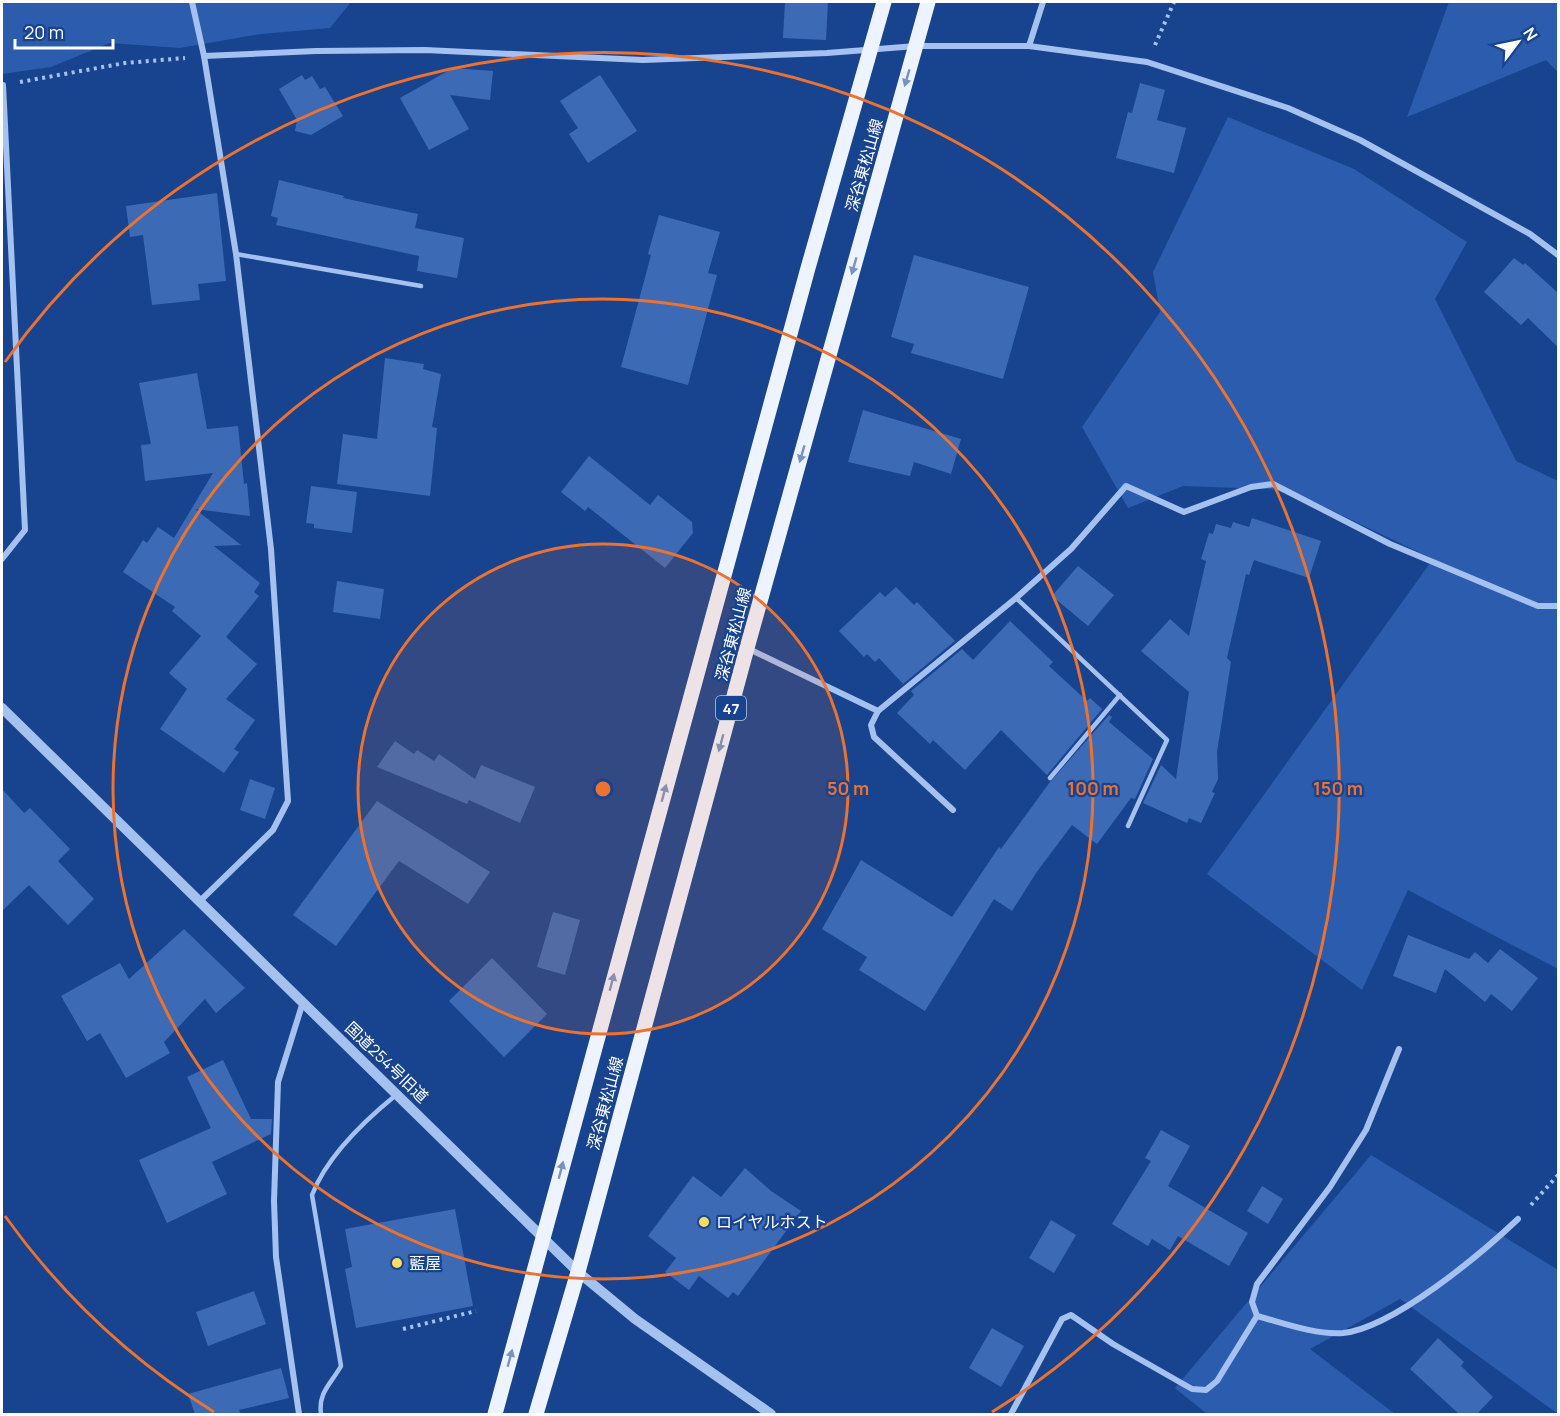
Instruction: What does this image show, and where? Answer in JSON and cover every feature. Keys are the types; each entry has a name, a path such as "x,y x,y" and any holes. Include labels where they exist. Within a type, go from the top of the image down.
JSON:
{"main road":[{"name":"深谷東松山線","path":"495,1414 884,2"},
{"name":"深谷東松山線","path":"536,1414 578,1272 747,648 928,2"}],"street":[{"path":"192,2 204,56 236,254 271,549 288,801 273,830 200,901"},
{"path":"1029,46 1043,2"},
{"path":"204,56 316,51 425,50 644,60 916,46 1029,46 1148,62 1288,108 1360,140 1530,234 1558,255"},
{"path":"2,559 25,530 3,85"},
{"path":"953,810 874,737 871,725 878,711 1016,598 1071,549 1125,486 1184,512 1251,487 1273,484 1390,544 1538,606 1558,606"},
{"path":"747,648 878,711"},
{"name":"国道254号旧道","path":"2,708 398,1093 542,1239 635,1319 771,1414"},
{"path":"299,1414 276,1257 274,1201 278,1082 303,1002"},
{"path":"1257,1316 1252,1302 1257,1284 1330,1187 1366,1130 1399,1049"},
{"path":"1257,1316 1302,1328 1343,1333 1387,1318 1473,1261 1518,1219"},
{"path":"1011,1414 1062,1319 1071,1315 1113,1344 1192,1389 1206,1390 1217,1382 1257,1316"}],"lane":[{"path":"236,254 421,286"},
{"path":"1016,598 1167,740 1128,826"},
{"path":"1050,778 1120,695"},
{"path":"321,1414 320,1402 323,1390 341,1366 312,1195 320,1175 375,1112 398,1093"}],"path":[{"path":"1148,62 1174,2"},
{"path":"3,85 125,63 204,56"},
{"path":"1518,1219 1558,1175"},
{"path":"403,1329 476,1311"}],"shaded area":[{"path":"2,2 351,2 330,28 261,34 180,48 110,43 51,67 2,74"},
{"path":"1449,2 1558,2 1558,72 1546,60 1407,117"},
{"path":"1228,117 1354,169 1467,242 1435,299 1516,461 1558,481 1558,969 1408,890 1362,990 1207,874 1433,559 1289,490 1183,486 1128,508 1082,427 1160,312 1153,272"},
{"path":"1371,1155 1558,1270 1558,1414 1400,1299 1310,1349 1395,1414 1207,1414 1175,1388"}],"building":[{"path":"785,2 828,2 826,40 783,38"},
{"path":"453,68 493,71 490,100 450,95 469,129 429,150 400,98"},
{"path":"302,75 305,80 312,76 320,89 325,87 343,116 311,135 295,131 297,120 279,89"},
{"path":"600,75 637,131 588,163 569,134 578,128 560,101"},
{"path":"1140,83 1165,90 1157,120 1186,128 1174,173 1116,158 1128,112 1132,113"},
{"path":"279,180 344,196 343,198 418,214 415,228 464,238 457,278 417,271 419,256 276,225 278,218 271,216"},
{"path":"217,193 226,281 198,284 200,300 152,305 143,235 130,237 126,206"},
{"path":"659,215 720,232 708,273 717,275 688,385 621,367 651,255 648,254"},
{"path":"914,255 1029,287 1003,379 911,353 914,344 891,337"},
{"path":"1514,258 1523,265 1525,263 1558,293 1558,347 1528,318 1521,325 1484,292"},
{"path":"385,358 424,364 423,369 441,374 432,427 437,428 430,496 337,484 343,434 377,439"},
{"path":"197,373 207,429 238,426 250,516 195,509 241,545 214,546 260,583 254,592 259,596 226,637 257,664 226,699 255,720 234,749 239,752 224,773 160,729 187,689 169,673 201,636 172,611 175,607 123,572 143,540 147,543 158,527 174,538 213,473 145,481 141,445 151,444 139,383"},
{"path":"863,410 961,439 951,474 914,462 910,476 848,462"},
{"path":"589,456 650,505 658,495 692,522 693,533 665,568 588,507 585,511 561,492"},
{"path":"311,486 357,492 352,533 314,528 314,524 306,523"},
{"path":"1252,518 1321,541 1309,578 1254,560 1249,575 1246,574 1227,658 1231,662 1217,752 1218,779 1212,792 1215,793 1201,823 1189,818 1187,823 1143,803 1161,765 1176,779 1189,692 1141,651 1170,619 1189,636 1206,561 1201,559 1209,533 1213,534 1216,524 1231,528 1233,522 1249,527"},
{"path":"1078,566 1114,595 1088,626 1052,596"},
{"path":"337,581 384,589 380,619 333,612"},
{"path":"896,587 914,605 917,602 955,641 903,684 879,658 875,662 867,654 864,657 839,631 880,592 885,597"},
{"path":"1010,621 1053,662 1049,666 1087,701 1090,698 1102,709 1047,775 1001,730 965,770 933,740 930,744 897,713 914,695 911,691 962,649 973,660"},
{"path":"1109,715 1112,717 1109,722 1153,759 1135,799 1131,798 1097,844 1072,825 1036,873 1012,911 994,899 925,1011 859,970 867,957 822,929 861,860 952,917 999,847 1001,849 1050,782"},
{"path":"395,741 414,754 417,750 434,761 439,754 475,779 481,765 535,787 520,823 469,800 467,804 377,767"},
{"path":"250,779 275,788 265,819 240,810"},
{"path":"2,789 24,813 30,808 70,849 58,861 94,899 68,925 29,885 2,911"},
{"path":"377,801 490,872 468,904 399,861 336,946 293,915"},
{"path":"553,912 580,920 565,975 537,967"},
{"path":"184,929 245,988 216,1013 205,999 164,1042 170,1053 126,1078 100,1033 87,1041 61,996 120,963 129,979"},
{"path":"1408,935 1469,959 1475,952 1488,963 1500,949 1538,978 1512,1011 1491,994 1485,1002 1445,969 1436,993 1393,976"},
{"path":"492,958 547,1014 504,1057 449,1001"},
{"path":"223,1060 251,1119 272,1119 271,1134 212,1162 227,1194 167,1223 139,1160 211,1128 187,1077"},
{"path":"1161,1130 1190,1146 1168,1186 1248,1233 1229,1266 1178,1236 1170,1250 1152,1239 1148,1246 1112,1224 1151,1161 1145,1158"},
{"path":"745,1168 771,1191 801,1211 738,1296 733,1292 728,1298 699,1276 689,1290 665,1272 676,1258 648,1236 693,1176 721,1197"},
{"path":"1262,1186 1283,1199 1268,1224 1247,1211"},
{"path":"455,1209 473,1306 356,1328 345,1269 352,1267 345,1229"},
{"path":"1051,1220 1076,1235 1054,1273 1029,1258"},
{"path":"254,1291 266,1324 208,1346 196,1312"},
{"path":"992,1328 1024,1346 1001,1387 969,1368"},
{"path":"1438,1338 1464,1362 1461,1366 1493,1397 1477,1414 1459,1414 1410,1369"},
{"path":"281,1368 289,1398 239,1410 241,1414 195,1414 188,1394"}],"place":[{"name":"ロイヤルホスト","path":"704,1222"},
{"name":"藍屋","path":"397,1263"}]}
